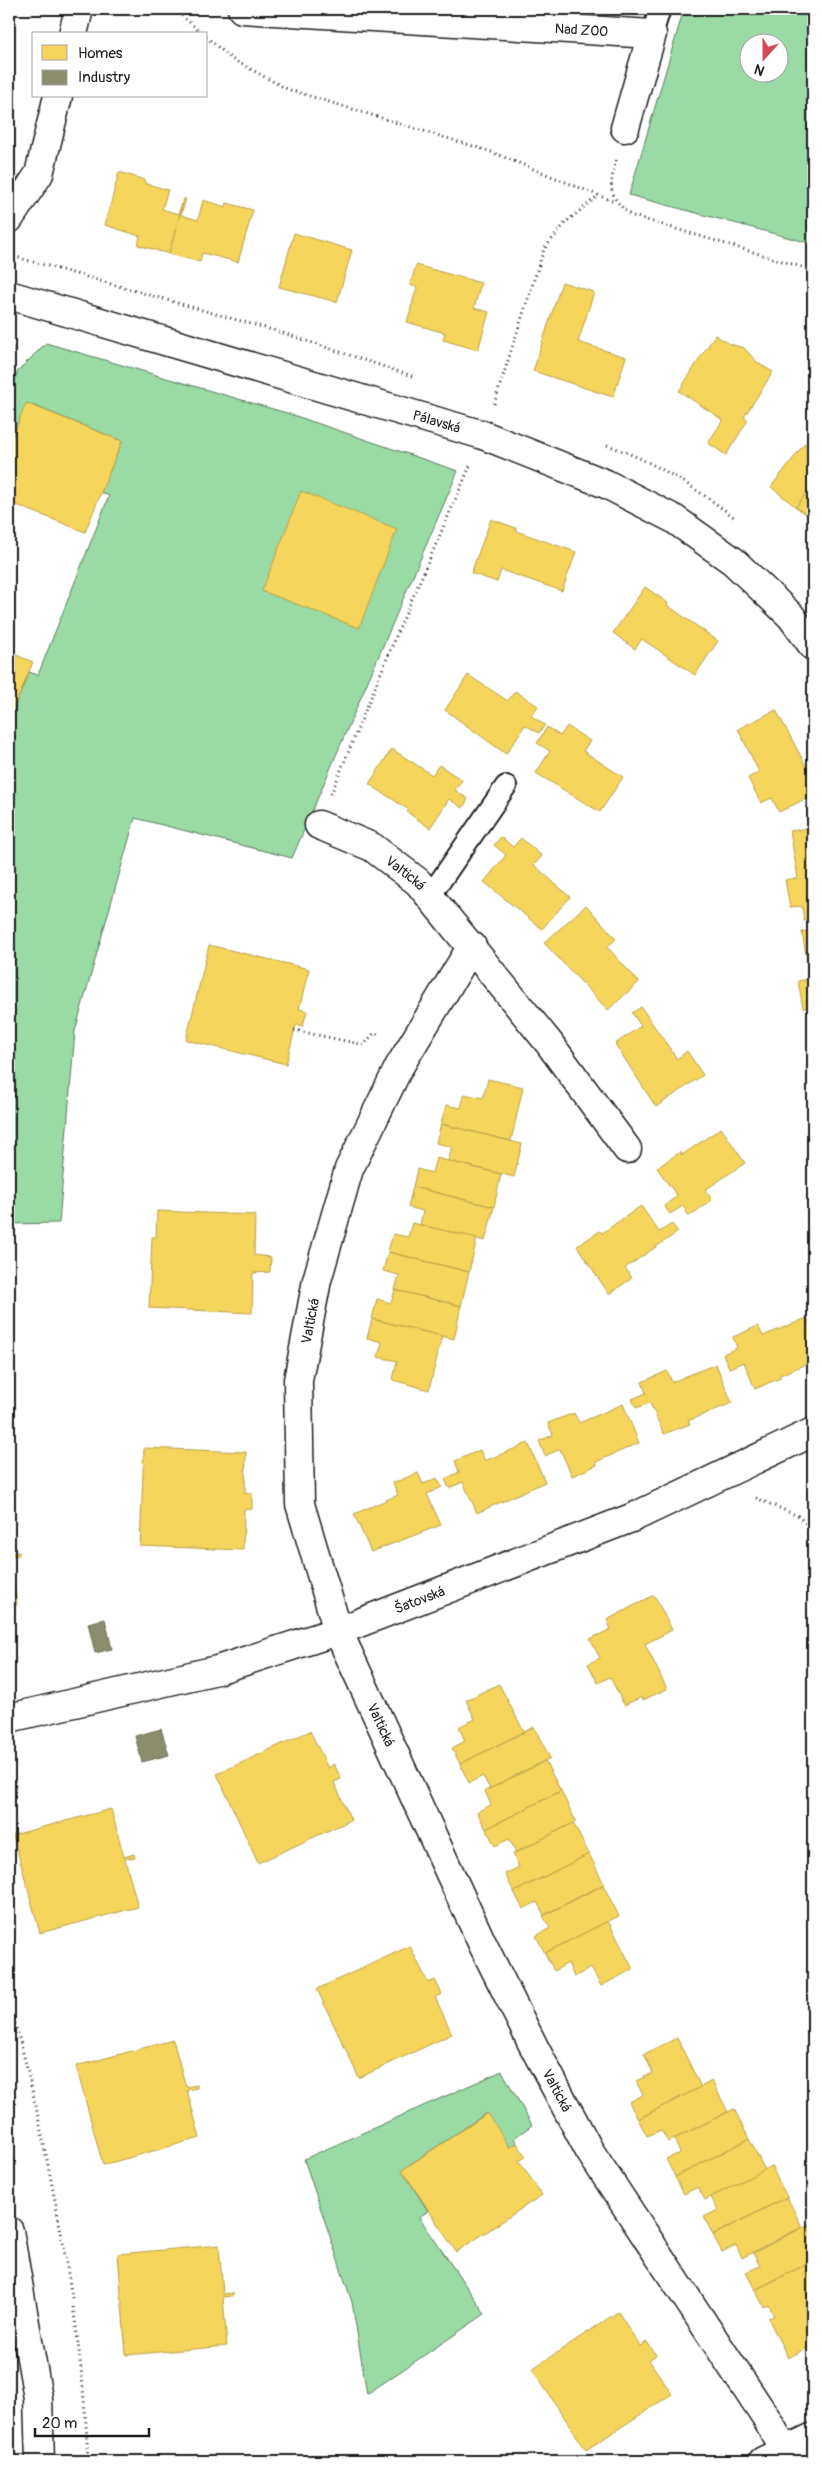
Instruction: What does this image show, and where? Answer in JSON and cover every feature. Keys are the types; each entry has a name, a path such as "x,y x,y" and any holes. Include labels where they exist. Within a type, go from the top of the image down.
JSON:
{"street":[{"path":"73,32 79,9"},
{"name":"Nad ZOO","path":"242,9 652,34"},
{"path":"625,128 652,34"},
{"path":"9,213 39,174 58,98"},
{"name":"Pálavská","path":"9,295 483,435 606,484 674,519 733,561 790,616 813,646"},
{"name":"Valtická","path":"319,825 372,847 418,882 549,1043 627,1149"},
{"name":"Valtická","path":"472,946 399,1066 349,1169 318,1280 298,1380 300,1504 338,1631 483,1945 534,2047 589,2150 766,2418 774,2456"},
{"name":"Šatovská","path":"9,1718 217,1670 338,1631 634,1518 813,1432"},
{"path":"9,2230 38,2398 40,2461"},
{"path":"774,2456 813,2437"}],"lane":[{"path":"652,34 660,9"},
{"path":"430,896 506,786"}],"path":[{"path":"174,9 201,32"},
{"path":"208,39 232,59 286,89 489,151 615,202 630,215 651,223 802,267 813,272"},
{"path":"615,202 611,191 612,175 625,128"},
{"path":"494,404 544,249 566,222 599,195"},
{"path":"9,346 14,348 9,362"},
{"path":"319,825 395,638 483,435"},
{"path":"294,1030 364,1045 374,1033 411,1046"},
{"path":"755,1498 798,1516 813,1530"},
{"path":"9,2004 25,2053 60,2225 86,2405 88,2461"}],"green space":[{"path":"684,9 813,9 813,244 629,195"},
{"path":"46,343 290,414 458,471 292,858 135,818 75,1031 59,1223 9,1224 9,721 29,672 38,675 109,496 101,492 122,441 27,403 11,440 9,439 9,391 18,371"},
{"path":"502,2071 532,2125 514,2138 517,2143 510,2148 487,2113 402,2170 428,2211 419,2217 485,2314 367,2394 352,2302 304,2159"},
{"path":"9,2369 13,2396 16,2461 9,2461"}],"building: Homes":[{"path":"119,172 145,180 144,183 168,190 162,209 178,214 184,199 169,254 138,245 140,236 105,225"},
{"path":"184,199 186,199 181,215 198,220 203,200 226,207 227,203 253,210 238,262 202,253 200,262 169,254"},
{"path":"294,233 352,250 337,302 279,287"},
{"path":"416,265 481,283 474,308 489,312 478,350 443,340 445,333 407,322 417,287 410,285"},
{"path":"562,282 594,292 578,342 626,357 613,397 533,371"},
{"path":"715,335 730,344 744,348 758,363 773,372 744,417 748,420 726,455 708,443 723,420 679,391"},
{"path":"26,403 122,441 85,532 9,502 9,446"},
{"path":"805,443 811,448 813,445 813,484 796,507 771,487"},
{"path":"813,484 813,519 796,507"},
{"path":"301,491 397,529 359,628 262,591"},
{"path":"491,519 516,528 516,531 576,552 562,591 501,570 497,582 471,573"},
{"path":"645,587 718,641 695,675 642,639 635,649 613,633"},
{"path":"9,652 33,662 9,721"},
{"path":"468,675 508,701 515,691 538,706 531,716 545,725 539,733 525,725 506,754 445,710"},
{"path":"776,710 813,779 813,795 779,812 772,798 761,803 748,778 759,772 738,729"},
{"path":"567,726 590,741 583,751 623,777 600,812 536,773 550,751 537,743 547,727 560,736"},
{"path":"392,749 432,775 439,765 462,780 455,790 468,799 463,808 449,799 430,828 407,812 409,810 369,784"},
{"path":"813,827 813,920 804,921 802,906 790,907 785,880 798,878 790,831"},
{"path":"501,837 513,847 521,838 542,856 534,865 570,897 542,929 484,882 506,855 494,845"},
{"path":"586,905 616,939 607,947 639,982 608,1010 544,943"},
{"path":"813,930 813,1007 803,1008 798,981 810,979 802,932"},
{"path":"209,945 309,969 299,1009 307,1011 303,1026 296,1025 286,1064 186,1040"},
{"path":"641,1007 677,1059 687,1051 703,1075 656,1107 615,1044 641,1026 632,1013"},
{"path":"488,1079 523,1087 511,1141 441,1124 446,1105 461,1108 464,1094 483,1098"},
{"path":"441,1124 522,1144 514,1177 448,1161 452,1147 436,1143"},
{"path":"721,1128 745,1163 705,1190 712,1200 689,1216 683,1206 670,1214 664,1206 677,1196 657,1168 680,1152 682,1155"},
{"path":"436,1158 501,1174 494,1207 413,1187 417,1169 432,1173"},
{"path":"413,1187 494,1207 485,1241 420,1225 423,1211 408,1207"},
{"path":"641,1206 659,1232 672,1224 678,1232 625,1268 632,1278 609,1294 577,1246 600,1231 602,1233"},
{"path":"157,1211 255,1215 254,1255 271,1257 270,1272 253,1273 252,1313 149,1308 152,1237 156,1237"},
{"path":"412,1223 477,1238 469,1272 388,1252 393,1234 408,1237"},
{"path":"388,1252 469,1272 461,1306 395,1290 399,1275 383,1271"},
{"path":"395,1290 461,1306 454,1339 372,1319 377,1299 391,1303"},
{"path":"807,1318 813,1333 813,1361 780,1375 780,1378 755,1389 744,1362 729,1368 723,1354 737,1348 733,1337 758,1326 763,1336"},
{"path":"372,1319 442,1336 429,1390 393,1380 397,1361 378,1357 382,1342 367,1338"},
{"path":"716,1364 732,1403 688,1421 690,1424 664,1434 650,1403 636,1408 632,1399 646,1393 642,1382 667,1371 672,1382"},
{"path":"623,1404 639,1443 596,1462 597,1465 572,1476 560,1449 545,1456 539,1441 553,1435 548,1423 574,1413 579,1423"},
{"path":"528,1443 545,1482 477,1513 463,1482 449,1488 445,1479 459,1472 455,1461 480,1450 485,1461"},
{"path":"144,1448 246,1452 245,1493 252,1493 252,1509 244,1509 243,1550 140,1546"},
{"path":"418,1473 423,1484 437,1478 442,1487 427,1494 441,1525 371,1552 354,1514 398,1495 393,1483"},
{"path":"19,1552 19,1555 9,1556 9,1553"},
{"path":"9,1556 17,1605 9,1606"},
{"path":"654,1595 672,1630 645,1644 667,1689 643,1700 642,1697 624,1705 610,1677 598,1683 588,1664 600,1658 590,1639 611,1629 607,1620"},
{"path":"499,1684 524,1732 460,1764 452,1748 465,1741 459,1727 475,1719 466,1700"},
{"path":"534,1727 550,1758 490,1789 483,1776 469,1783 460,1764"},
{"path":"310,1731 328,1768 334,1764 341,1779 334,1782 351,1820 258,1863 217,1774"},
{"path":"545,1761 561,1791 486,1829 477,1812 491,1805 485,1791"},
{"path":"561,1791 576,1822 516,1852 509,1839 495,1846 486,1829"},
{"path":"111,1809 124,1857 134,1854 135,1857 125,1859 138,1907 40,1933 13,1835"},
{"path":"573,1823 589,1854 514,1892 505,1874 519,1867 513,1854"},
{"path":"589,1854 604,1884 544,1915 537,1902 523,1909 514,1892"},
{"path":"603,1885 619,1916 545,1953 536,1936 550,1928 543,1916"},
{"path":"608,1921 633,1969 601,1986 591,1968 574,1977 568,1963 554,1971 545,1953"},
{"path":"410,1946 428,1983 435,1980 442,1994 435,1997 452,2034 359,2078 317,1989"},
{"path":"677,2038 701,2087 638,2119 629,2102 643,2095 636,2081 653,2073 644,2054"},
{"path":"173,2040 186,2087 197,2085 197,2088 187,2090 200,2138 103,2165 76,2066"},
{"path":"712,2081 728,2112 668,2142 661,2130 647,2136 638,2119"},
{"path":"734,2109 749,2139 675,2177 666,2159 680,2153 674,2139"},
{"path":"488,2113 510,2148 517,2143 526,2157 519,2161 542,2195 456,2252 402,2170"},
{"path":"749,2139 765,2170 705,2200 698,2187 684,2194 675,2177"},
{"path":"771,2166 787,2197 713,2235 704,2217 718,2210 711,2197"},
{"path":"787,2197 802,2227 742,2258 736,2245 722,2252 713,2235"},
{"path":"813,2222 813,2261 755,2290 746,2272 760,2266 753,2253"},
{"path":"219,2245 223,2294 233,2293 233,2296 223,2297 227,2346 126,2355 118,2254"},
{"path":"813,2261 813,2345 788,2358 768,2318 774,2316 769,2305 764,2307 755,2290"},
{"path":"618,2312 640,2346 647,2342 656,2355 649,2360 672,2394 586,2450 532,2369"}],"building: Industry":[{"path":"105,1619 112,1649 95,1653 88,1623"},
{"path":"161,1729 169,1755 142,1762 135,1736"}]}
